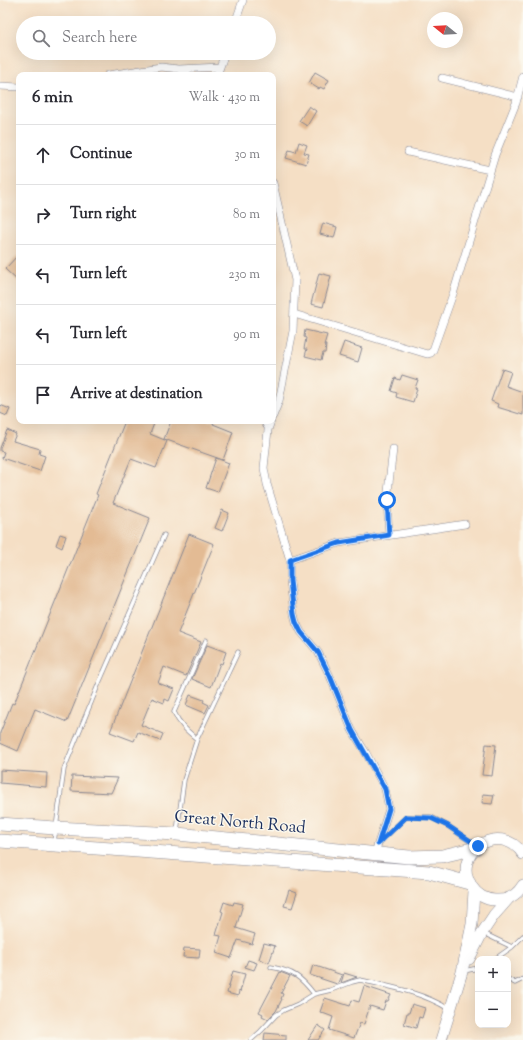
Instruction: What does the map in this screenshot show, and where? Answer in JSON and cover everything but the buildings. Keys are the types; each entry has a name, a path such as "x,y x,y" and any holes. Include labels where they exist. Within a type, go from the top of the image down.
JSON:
{"highway":[{"name":"Great North Road","path":"0,824 177,834 377,849 408,857 442,856 477,847"},
{"name":"Great North Road","path":"0,841 429,872 472,887"}],"main road":[{"path":"441,1040 462,972 472,924 472,887 467,874 467,864 470,855 477,847 489,840 501,839 509,842 522,851"},
{"path":"462,972 482,933 494,915 515,896 523,885"},
{"path":"472,887 483,897 493,900 504,900 515,896"}],"street":[{"path":"237,16 243,0"},
{"path":"218,72 222,60"},
{"path":"128,72 161,67 179,69 220,67"},
{"path":"179,69 184,72"},
{"path":"294,314 427,354 431,353 454,291 490,170 518,97 523,76"},
{"path":"442,78 518,97"},
{"path":"0,86 16,87"},
{"path":"408,152 490,170"},
{"path":"276,195 295,280 293,331 276,406"},
{"path":"270,424 264,468 267,484 290,560 290,581 296,622 301,632 318,652 338,693 352,730 385,789 389,809 377,849"},
{"path":"389,535 387,500 393,449"},
{"path":"290,560 339,543 465,524"}],"lane":[{"path":"264,424 268,430"},
{"path":"54,845 55,828 64,769 99,682 164,536"},
{"path":"197,739 177,720 174,712 206,640"},
{"path":"177,834 184,780 197,739 238,652"},
{"path":"377,849 406,817 431,818 448,826 477,847"},
{"path":"482,933 512,947"},
{"path":"499,956 512,947 523,936"},
{"path":"271,968 279,969 297,976 314,994"},
{"path":"462,972 475,969"},
{"path":"511,981 515,983 523,979"},
{"path":"251,1040 276,1016 314,994 360,980 419,994 450,1010"}],"route":[{"path":"387,500 389,535 339,543 290,560 290,581 296,622 301,632 318,652 338,693 352,730 385,789 389,809 378,844 406,817 431,818 448,826 478,846"}]}
